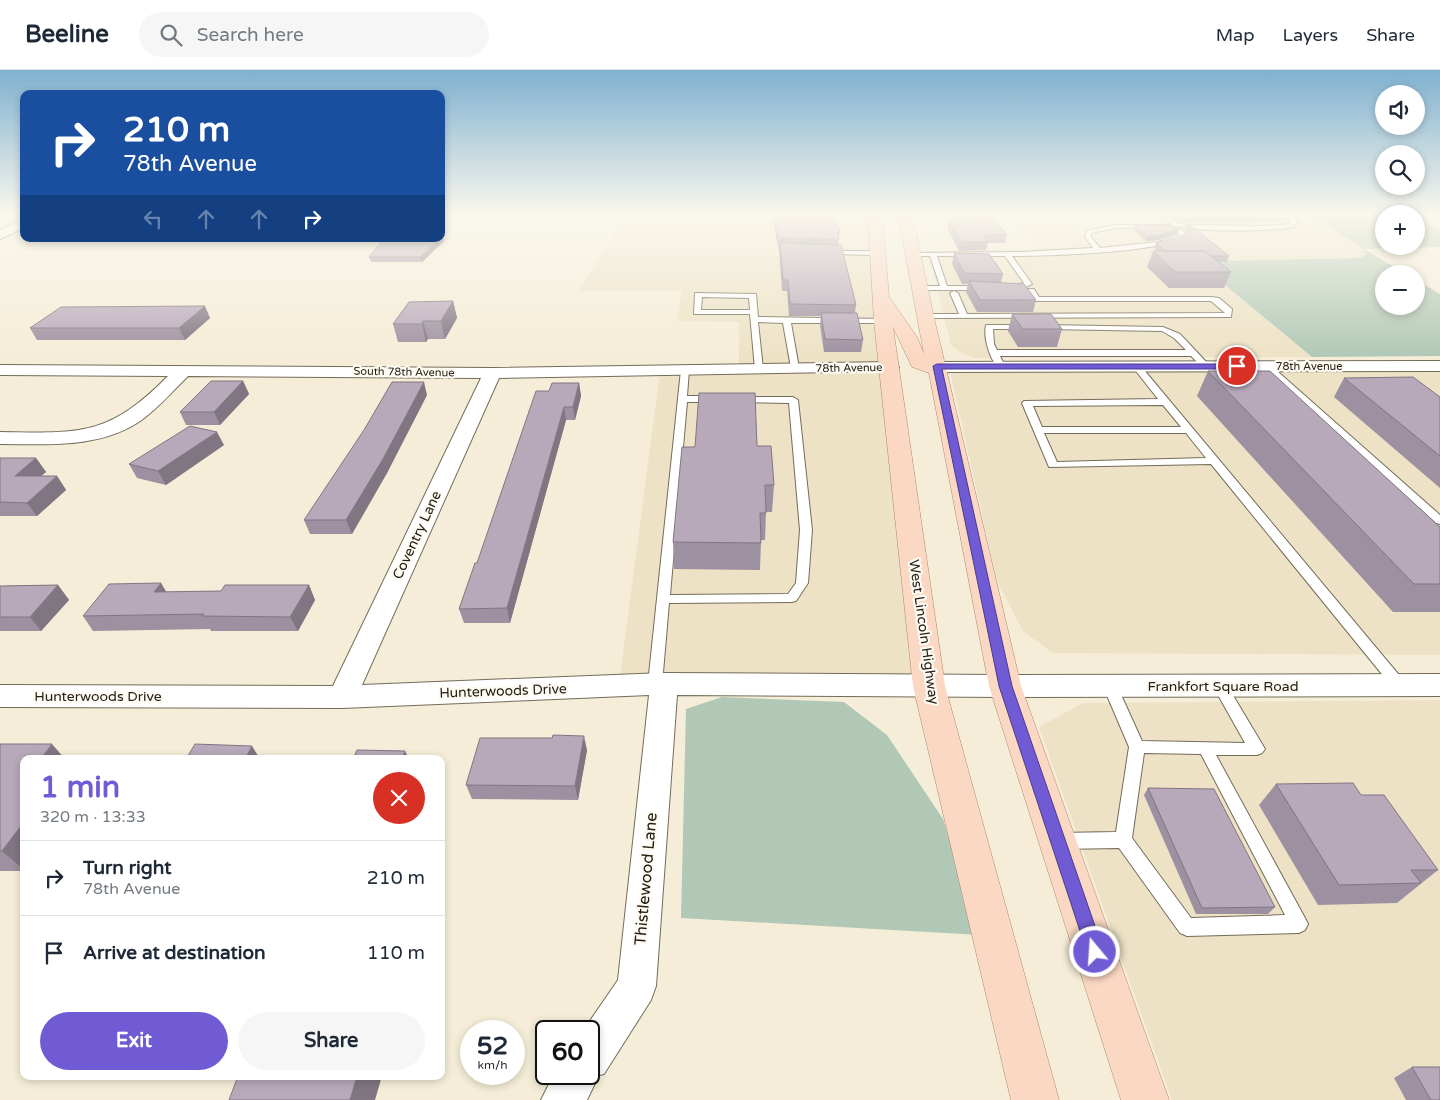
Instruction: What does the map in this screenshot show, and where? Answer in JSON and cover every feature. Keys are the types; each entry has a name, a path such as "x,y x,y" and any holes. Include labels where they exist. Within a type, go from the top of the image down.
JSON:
{"main road":[{"name":"West Lincoln Highway","path":"879,262 883,321 929,686 1035,1100"},
{"path":"914,262 1005,686 1145,1100"},
{"path":"881,296 908,337 919,363 928,367 937,366"}],"street":[{"name":"78th Avenue","path":"937,366 998,360 1094,360 1136,366 1440,366"},
{"name":"78th Avenue","path":"802,368 890,367"},
{"name":"South 78th Avenue","path":"0,370 492,373 802,368"},
{"path":"0,438 72,438 97,433 117,426 136,415 184,370"},
{"name":"Coventry Lane","path":"342,697 492,373"},
{"name":"Hunterwoods Drive","path":"0,696 342,697 659,684 1005,686"},
{"name":"Thistlewood Lane","path":"600,1043 637,986 659,684"},
{"name":"Frankfort Square Road","path":"1005,686 1440,685"},
{"path":"562,1100 572,1085"}],"lane":[{"path":"936,262 944,288"},
{"path":"1012,262 1028,284 1020,288 1006,290 1031,291 1047,316"},
{"path":"919,288 993,288"},
{"path":"954,293 964,316"},
{"path":"759,369 754,316 753,296 698,295 697,312 754,316 787,321 883,321"},
{"path":"925,316 1228,315 1229,311 1216,300 1211,299 1036,299"},
{"path":"1148,315 1163,329 1177,336 1206,366"},
{"path":"787,321 802,368"},
{"path":"998,360 990,344 988,327 1163,329"},
{"path":"1094,360 1192,352"},
{"path":"1136,366 1399,686"},
{"path":"1268,366 1440,521"},
{"path":"659,684 663,599 685,370"},
{"path":"663,599 792,598 802,583 806,530 793,400 682,399"},
{"path":"1165,402 1027,403 1053,464 1214,461"},
{"path":"1039,430 1188,430"},
{"path":"1110,686 1137,747 1122,840 1187,927 1299,924 1205,748"},
{"path":"1137,747 1257,749 1220,686"},
{"path":"1058,841 1122,840"}],"shaded area":[{"path":"597,262 875,262 885,365 739,366 739,322 677,321 682,291 579,291"},
{"path":"930,262 1316,262 1208,272 1312,357 974,358 951,345"},
{"path":"884,370 915,677 620,676 660,373"},
{"path":"950,371 1440,371 1440,655 1053,653 1023,631 997,581"},
{"path":"1440,700 1440,1100 1172,1100 1039,727 1083,703"}],"green space":[{"path":"1224,262 1386,262 1391,265 1375,265 1375,315 1425,315 1425,285 1440,294 1440,356 1312,357 1208,271 1213,265"},
{"path":"722,697 844,702 887,735 943,819 980,935 681,918 686,709"}],"building":[{"path":"782,262 845,262 856,305 790,304 788,280 783,280"},
{"path":"959,262 995,262 1003,274 964,273"},
{"path":"1165,262 1219,262 1231,272 1175,272"},
{"path":"969,281 1024,284 1036,300 980,300"},
{"path":"453,301 441,321 423,321 422,324 393,324 409,302"},
{"path":"205,306 179,328 30,328 61,307"},
{"path":"821,313 857,313 863,340 825,339"},
{"path":"1012,314 1051,314 1062,329 1023,329"},
{"path":"1208,371 1270,371 1440,527 1440,584 1414,584"},
{"path":"1413,377 1440,397 1440,456 1344,378"},
{"path":"211,381 243,381 214,412 180,412"},
{"path":"392,382 424,382 383,459 346,520 304,520 364,430"},
{"path":"552,383 579,383 573,407 564,407 507,608 459,609 475,563 477,563 536,391 549,391"},
{"path":"699,393 755,393 757,446 771,446 774,485 765,485 766,513 760,513 761,543 673,542 682,447 695,447"},
{"path":"190,426 217,432 158,471 129,464"},
{"path":"0,458 36,458 15,476 57,476 27,503 0,502"},
{"path":"161,583 154,592 221,591 225,585 309,585 290,617 202,616 204,614 83,616 109,584"},
{"path":"58,585 30,617 0,617 0,586"},
{"path":"553,735 584,736 575,786 466,785 480,738 552,738"},
{"path":"0,744 52,744 44,755 20,755 20,827 2,851 0,851"},
{"path":"195,744 252,746 247,755 188,755"},
{"path":"357,750 405,751 404,755 355,755"},
{"path":"1353,783 1361,795 1384,795 1438,870 1411,870 1421,883 1339,885 1276,784"},
{"path":"1148,788 1214,789 1275,907 1202,908"},
{"path":"1412,1067 1440,1067 1440,1100 1431,1100"},
{"path":"236,1080 356,1080 350,1100 229,1100"}],"route":[{"path":"1095,952 1005,686 937,366 1237,366"}]}
